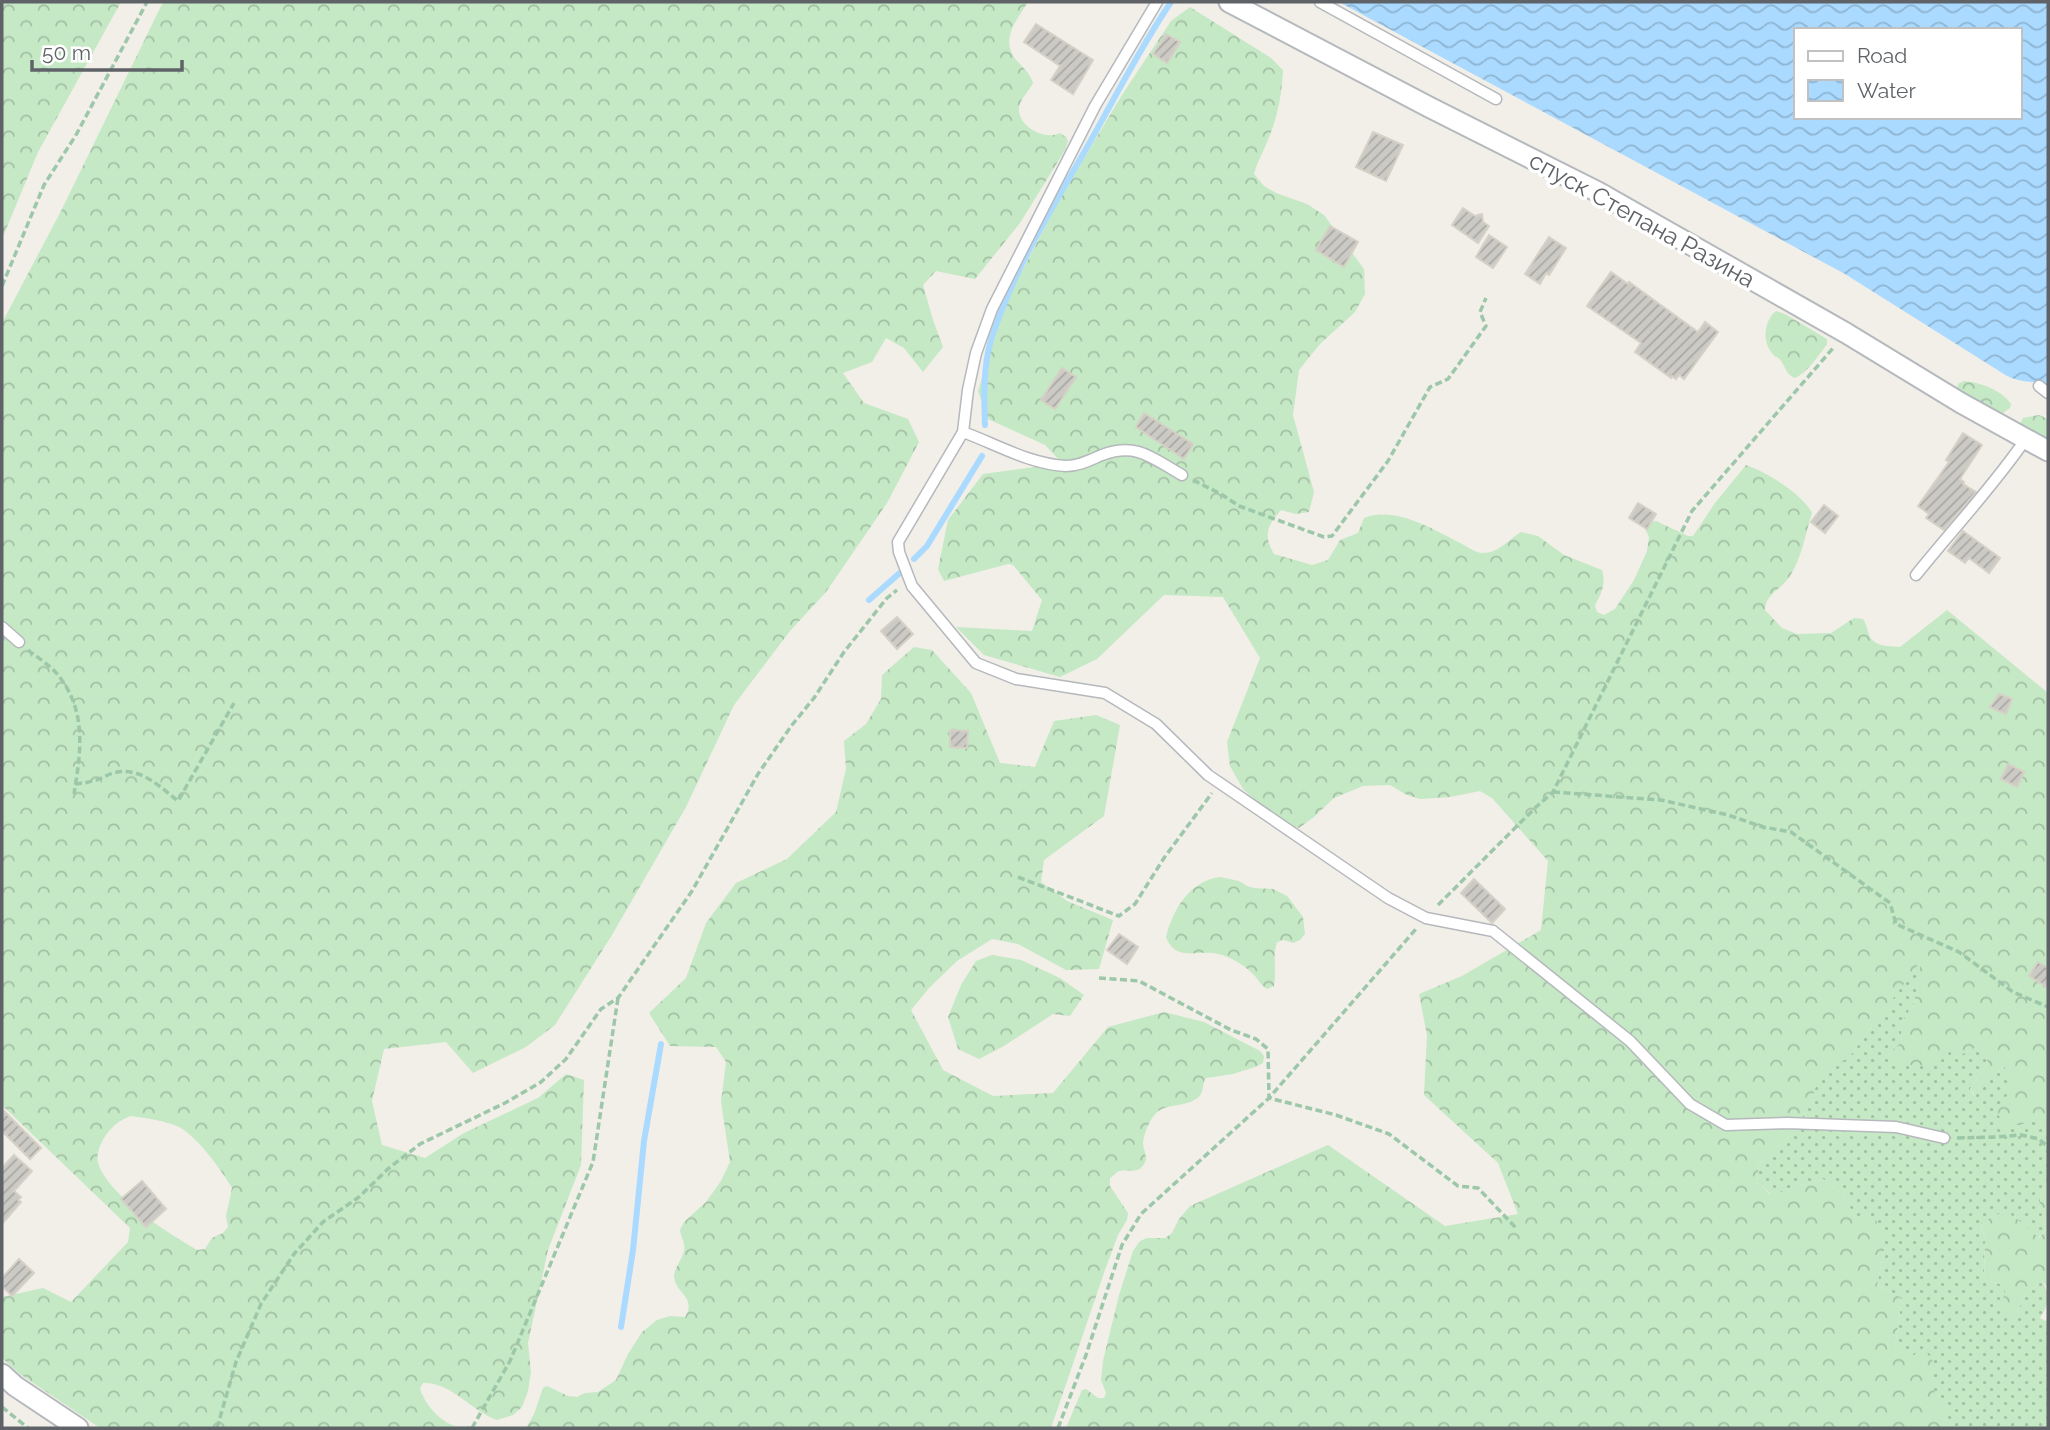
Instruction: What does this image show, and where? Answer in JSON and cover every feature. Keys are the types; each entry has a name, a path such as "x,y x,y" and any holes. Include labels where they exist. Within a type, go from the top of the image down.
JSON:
{"street":[{"name":"спуск Степана Разина","path":"1230,2 1598,192 2048,451"},
{"path":"2,1374 37,1402 78,1428"}],"lane":[{"path":"1157,2 1095,106 992,309 976,352 963,432 898,542 912,586 976,663 1016,679 1105,693 1156,724 1219,783 1388,898 1426,918 1493,930 1630,1041 1690,1104 1726,1125 1787,1123 1896,1127 1944,1138"},
{"path":"1320,2 1496,99"},
{"path":"2039,386 2048,393"},
{"path":"963,432 1040,463 1068,466 1122,449 1136,449 1182,475"},
{"path":"1916,575 1996,481 2025,440"},
{"path":"2,627 19,642"}],"path":[{"path":"2,286 44,185 76,135 148,2"},
{"path":"1182,475 1239,506 1324,537 1332,536 1388,461 1430,387 1448,379 1486,326 1480,312 1486,298"},
{"path":"1058,1428 1086,1355 1122,1245 1141,1214 1269,1098 1426,918 1553,792 1692,511 1846,333"},
{"path":"217,1428 236,1362 261,1304 293,1254 323,1222 359,1197 389,1168 420,1144 505,1103 541,1082 566,1059 601,1009 618,998 692,891 758,774 844,652 887,598 910,582"},
{"path":"19,642 57,674 78,710 80,754 74,794"},
{"path":"75,784 128,771 153,781 178,802 234,704"},
{"path":"1018,877 1119,916 1135,904 1164,858 1219,783"},
{"path":"1553,792 1661,800 1791,832 1890,903 1896,923 1959,952 2013,992 2048,1007"},
{"path":"1099,978 1139,981 1231,1030 1264,1044 1268,1049 1269,1098"},
{"path":"472,1428 510,1361 593,1162 618,998"},
{"path":"1269,1098 1336,1115 1389,1135 1458,1186 1478,1188 1517,1229"},
{"path":"1944,1138 2021,1135 2039,1139 2048,1147"},
{"path":"2,1407 28,1428"}],"green space":[{"path":"2,2 121,2 38,152 2,239"},
{"path":"163,2 1028,2 1009,38 1012,53 1033,83 1020,104 1020,114 1027,126 1039,133 1060,133 1066,137 1068,141 1065,150 1020,223 975,279 936,271 923,285 943,347 923,372 904,348 886,338 872,362 843,373 864,403 908,419 919,442 887,503 826,592 790,631 734,705 686,807 612,935 555,1025 526,1047 473,1073 446,1042 384,1049 372,1101 382,1145 425,1158 464,1133 538,1098 566,1074 584,1080 581,1165 548,1250 528,1343 531,1372 522,1407 513,1415 497,1420 443,1387 423,1383 420,1388 428,1405 449,1424 477,1428 100,1428 20,1374 2,1358 2,1297 43,1288 71,1302 128,1242 130,1228 2,1107 2,323 61,211","holes":["131,1116 179,1127 208,1154 232,1188 226,1216 228,1227 223,1233 212,1238 205,1249 197,1250 142,1214 116,1190 99,1166 99,1150 109,1131"]},
{"path":"1190,7 1271,58 1283,70 1280,98 1271,134 1254,174 1264,186 1307,204 1324,215 1364,269 1365,294 1355,312 1320,344 1299,370 1293,415 1314,492 1309,512 1296,514 1281,510 1272,521 1268,541 1274,554 1312,565 1328,560 1340,540 1358,533 1364,518 1376,515 1412,520 1480,553 1499,548 1521,532 1538,536 1564,555 1602,570 1603,588 1595,605 1597,612 1604,615 1615,609 1634,580 1647,551 1649,537 1645,528 1648,522 1656,521 1693,536 1715,503 1746,465 1801,498 1812,513 1794,569 1766,604 1765,610 1782,628 1797,634 1831,633 1854,618 1863,619 1870,637 1876,643 1900,647 1947,610 2048,693 2048,1134 2038,1121 2006,1127 1997,1113 2014,1083 2004,1066 1975,1096 1970,1089 1988,1062 1978,1046 1963,1054 1954,1048 1936,1065 1900,1065 1888,1055 1902,1041 1901,1022 1914,1004 1921,961 1850,1056 1818,1080 1810,1105 1791,1134 1759,1164 1757,1182 1770,1194 1823,1179 1843,1194 1856,1219 1876,1220 1885,1246 1877,1285 1902,1298 1895,1347 1910,1358 1923,1348 1935,1364 1932,1387 1953,1428 1066,1428 1082,1390 1086,1389 1098,1398 1104,1398 1106,1393 1101,1380 1103,1361 1133,1251 1140,1241 1147,1238 1165,1238 1172,1233 1190,1206 1328,1145 1445,1226 1518,1214 1498,1163 1424,1095 1427,1035 1419,994 1462,976 1541,930 1548,861 1492,798 1480,791 1420,799 1390,785 1363,786 1334,798 1299,828 1287,825 1243,789 1230,766 1227,742 1260,658 1223,597 1164,595 1097,659 1060,677 984,655 956,627 1032,631 1042,600 1013,565 1008,564 944,581 938,569 948,520 983,474 1062,463 1045,445 988,419 978,391 1005,304 1060,198 1122,95 1171,21"},
{"path":"1776,311 1827,339 1827,344 1812,363 1795,378 1788,373 1778,357 1775,357 1767,343 1767,326"},
{"path":"1964,381 1996,391 2007,399 2011,404 2010,408 2003,413 1995,413 1962,397 1957,389 1958,384"},
{"path":"2039,415 2048,419 2048,448 2023,431 2020,424 2023,418"},
{"path":"914,647 932,650 971,693 1000,763 1035,767 1054,721 1096,715 1120,725 1104,816 1044,860 1041,882 1067,901 1113,920 1099,969 1066,970 1018,944 992,939 957,961 911,1010 943,1070 993,1096 1053,1093 1108,1027 1164,1012 1204,1022 1260,1051 1264,1056 1263,1063 1233,1074 1206,1078 1197,1098 1156,1113 1144,1136 1146,1159 1142,1167 1119,1171 1110,1178 1110,1186 1128,1213 1127,1220 1118,1235 1105,1270 1051,1428 526,1428 543,1388 547,1386 568,1396 577,1397 598,1392 616,1380 642,1332 657,1320 670,1316 685,1317 689,1305 674,1277 684,1248 680,1230 684,1222 706,1202 730,1162 721,1102 726,1062 716,1047 670,1046 649,1013 686,978 706,923 736,883 787,859 836,812 846,769 844,741 866,724 881,699 882,675"},
{"path":"1220,877 1254,888 1273,889 1287,896 1303,917 1305,934 1300,940 1293,943 1284,940 1277,942 1274,986 1267,989 1249,970 1227,957 1176,950 1166,937 1173,916 1184,898 1200,884"},
{"path":"992,955 1021,960 1060,978 1084,995 1070,1016 1053,1014 979,1059 958,1049 948,1017 961,985 976,961"},
{"path":"1922,959 1914,1004 1901,1022 1902,1042 1888,1055 1978,1045 1988,1062 1970,1089 1974,1096 2004,1066 2048,1134 2048,1183 2044,1185 2039,1205 2047,1229 2038,1238 2014,1216 1981,1224 1985,1239 1984,1279 2006,1286 2013,1321 2025,1295 2042,1281 2046,1290 2047,1304 2040,1318 2048,1322 2048,1428 1953,1428 1935,1394 1914,1364 1895,1347 1902,1298 1877,1285 1885,1246 1856,1219 1843,1194 1823,1179 1771,1194 1757,1182 1759,1164 1791,1134 1810,1105 1817,1080 1850,1056"},
{"path":"2048,1183 2048,1288 2042,1281 2025,1295 2013,1321 2000,1314 2006,1286 1984,1279 1985,1239 1981,1223 2000,1213 2014,1216 2039,1238 2047,1229 2039,1205 2044,1185"}],"water":[{"path":"1339,2 2048,2 2048,385 2007,376 1845,274"}],"building":[{"path":"1036,24 1093,60 1073,94 1051,80 1060,66 1024,42"},
{"path":"1166,34 1180,42 1167,63 1153,54"},
{"path":"1373,132 1403,145 1386,181 1356,167"},
{"path":"1463,208 1475,216 1482,214 1483,222 1489,226 1478,243 1452,225"},
{"path":"1330,226 1358,242 1344,267 1316,250"},
{"path":"1489,235 1507,247 1493,268 1476,257"},
{"path":"1549,237 1566,248 1540,284 1525,274"},
{"path":"1611,272 1698,332 1705,322 1718,332 1684,379 1679,375 1676,379 1672,376 1671,378 1635,352 1641,343 1587,306"},
{"path":"1062,368 1076,377 1055,409 1041,400"},
{"path":"1144,413 1193,444 1184,459 1136,427"},
{"path":"1963,433 1982,445 1960,479 1976,492 1944,530 1926,518 1929,514 1918,506 1949,462 1946,460"},
{"path":"1638,503 1656,514 1647,529 1629,518"},
{"path":"1824,505 1838,516 1825,533 1811,522"},
{"path":"1963,531 2000,558 1989,573 1969,558 1965,563 1948,551"},
{"path":"897,617 913,634 897,649 881,631"},
{"path":"1999,694 2012,699 2006,714 1990,707"},
{"path":"950,730 968,731 967,748 950,747"},
{"path":"2008,764 2024,772 2017,787 2001,779"},
{"path":"1474,879 1505,909 1492,923 1461,893"},
{"path":"1119,934 1138,947 1127,964 1107,950"},
{"path":"2038,962 2048,968 2048,988 2029,976"},
{"path":"2,1109 41,1148 30,1159 2,1131"},
{"path":"14,1155 32,1171 14,1191 21,1197 18,1200 21,1202 2,1224 2,1168"},
{"path":"142,1181 166,1209 146,1227 121,1199"},
{"path":"19,1259 34,1273 12,1296 2,1286 2,1278"}],"waterway":[{"path":"985,425 988,350 1010,290 1046,219 1137,56 1171,2"},
{"path":"914,559 927,546 982,456"},
{"path":"869,600 902,571"},
{"path":"621,1327 633,1250 644,1141 661,1044"}]}
